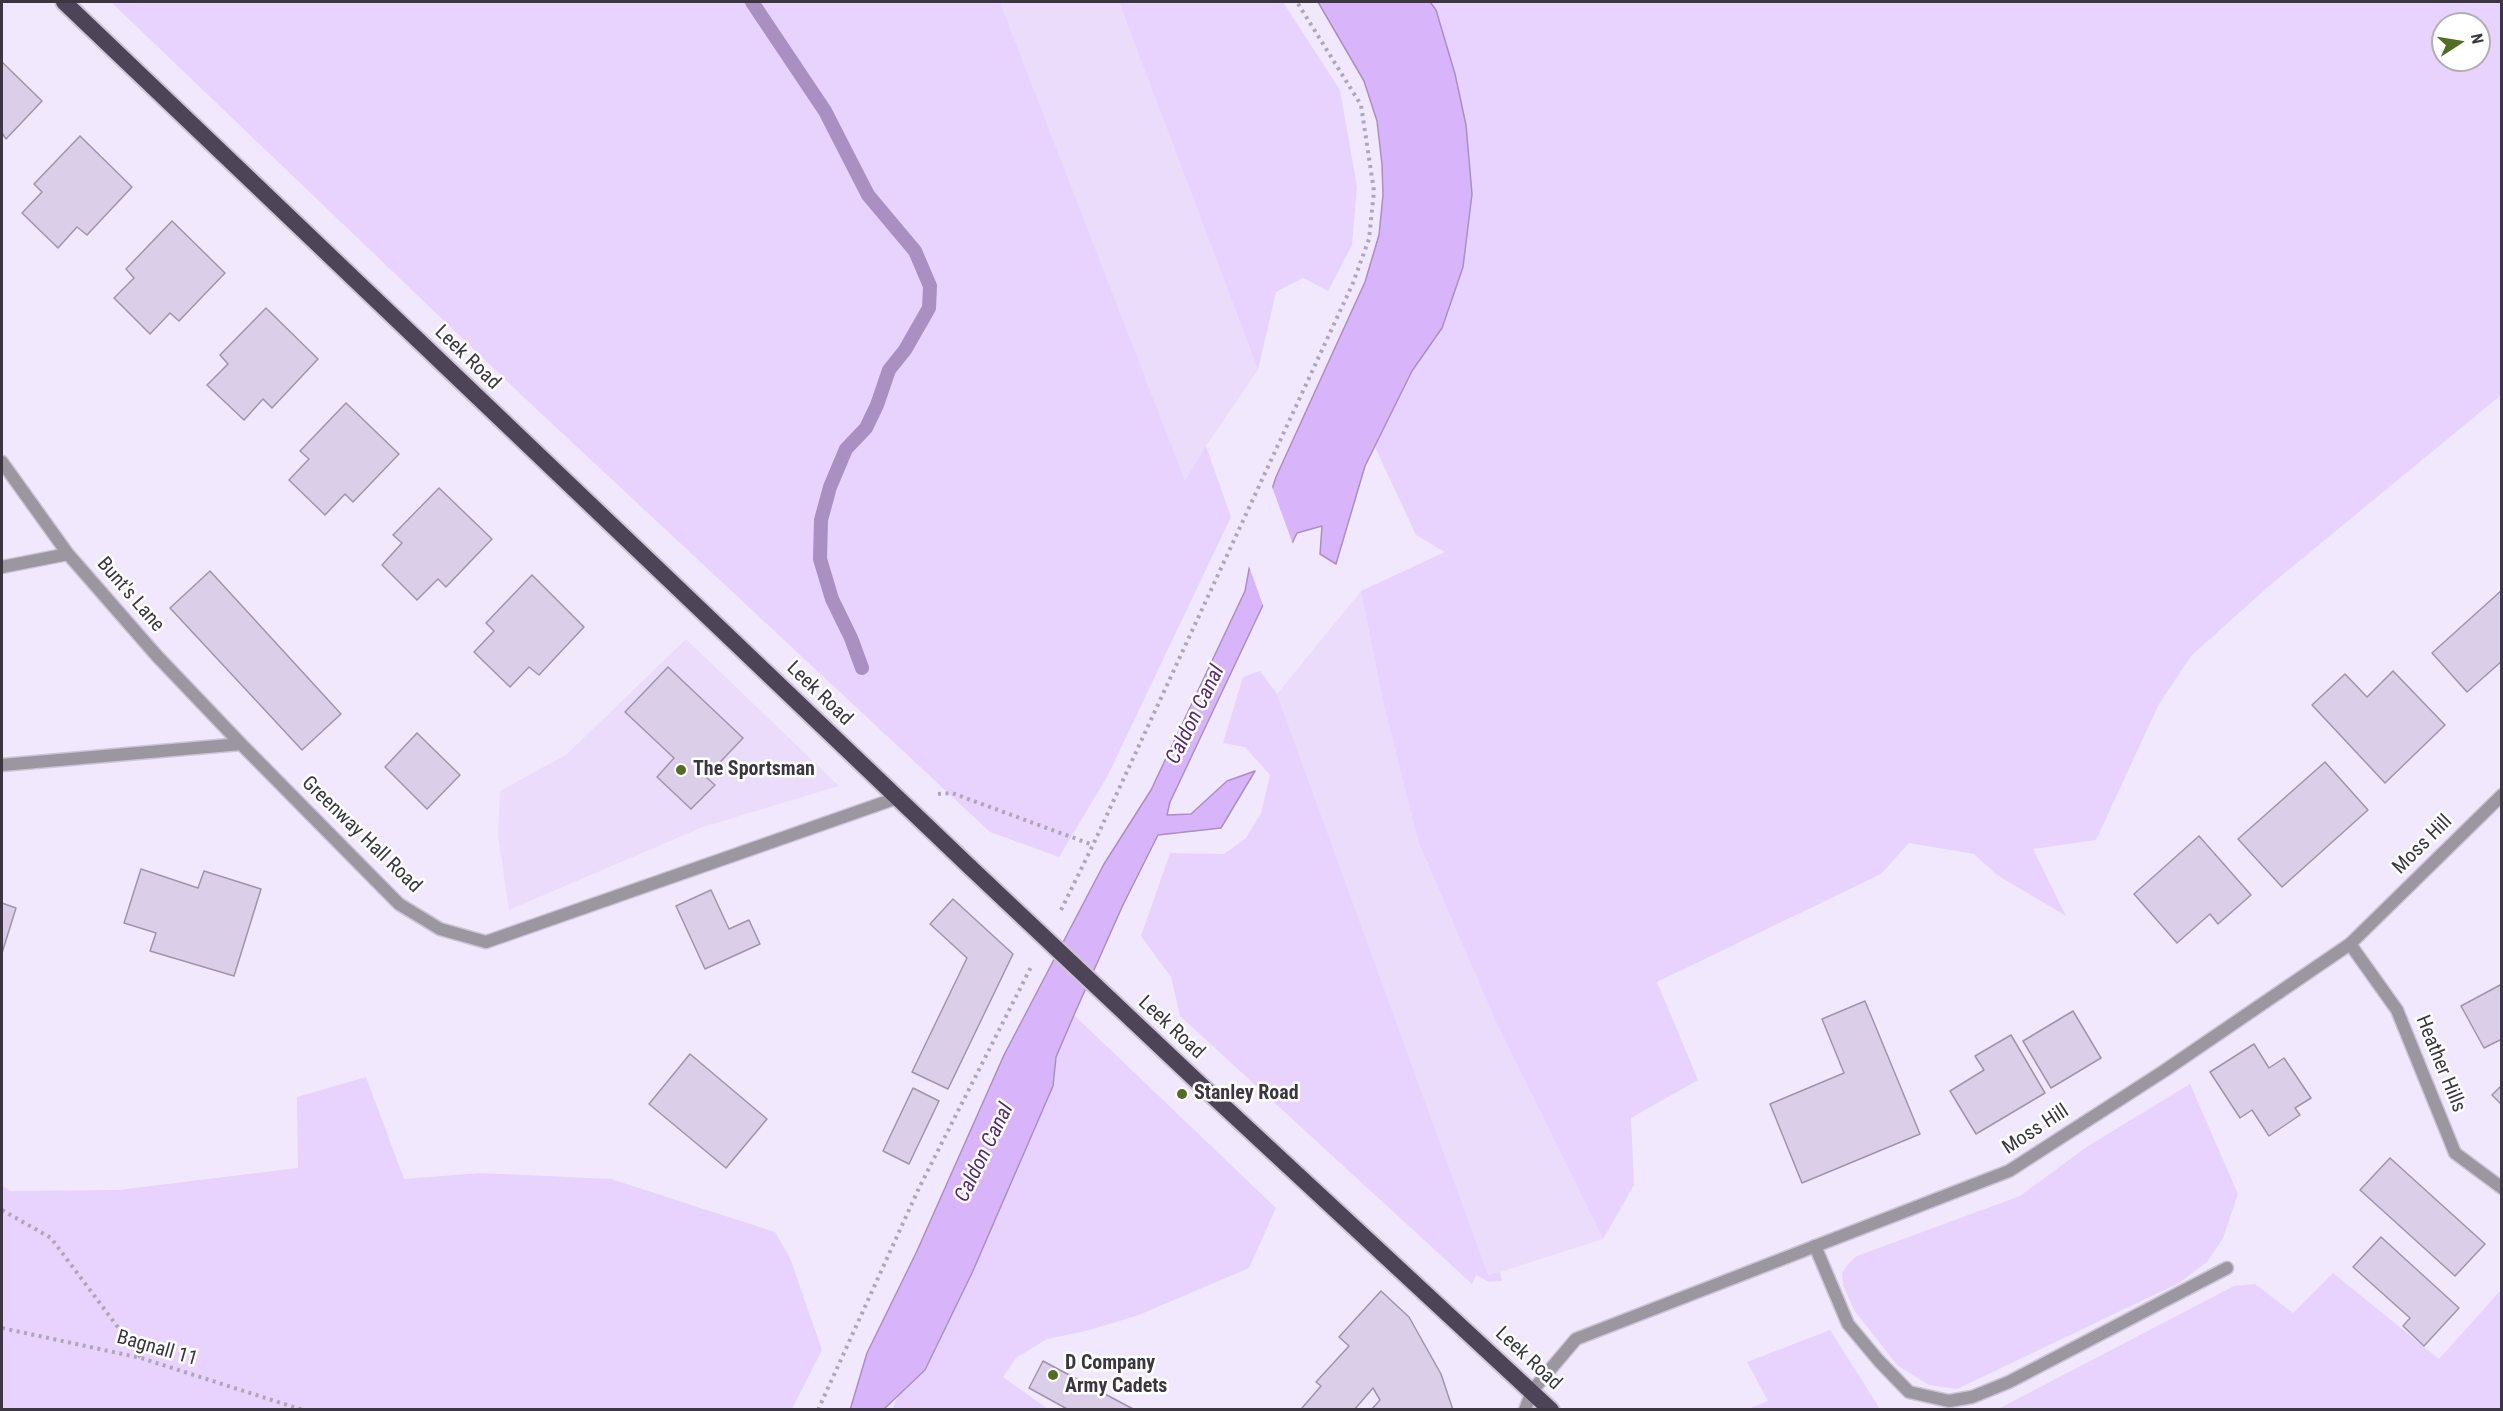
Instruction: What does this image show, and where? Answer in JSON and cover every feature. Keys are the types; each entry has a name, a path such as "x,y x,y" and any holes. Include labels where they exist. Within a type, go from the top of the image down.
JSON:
{"highway":[{"name":"Leek Road","path":"64,2 897,798 1202,1086 1551,1410"}],"street":[{"name":"Bunt's Lane","path":"2,462 68,554 157,656 241,744"},
{"path":"2,567 68,554"},
{"name":"Greenway Hall Road","path":"241,744 399,904 440,929 486,942 897,798"},
{"path":"2,765 241,744"},
{"name":"Moss Hill","path":"1532,1391 1576,1339 2009,1171 2164,1071 2350,944 2502,795"},
{"name":"Heather Hills","path":"2350,944 2397,1010 2455,1153 2502,1188"},
{"path":"1815,1246 1848,1324 1879,1361 1909,1392 1949,1401 1972,1397 2009,1382 2226,1268"},
{"path":"1525,1410 1532,1391"}],"path":[{"path":"1056,918 1094,845 1353,283 1369,239 1374,191 1361,105 1297,2"},
{"path":"897,798 952,793 1094,845"},
{"path":"818,1410 919,1188 1035,960"},
{"path":"2,1210 51,1238 141,1358"},
{"name":"Bagnall 11","path":"2,1328 141,1358 303,1410"}],"shaded area":[{"path":"111,2 1000,2 1185,481 1206,446 1231,517 1107,777 1059,857 990,832 531,404"},
{"path":"1000,2 1119,2 1258,370 1206,446 1185,482"},
{"path":"1119,2 1283,2 1340,90 1357,187 1352,245 1328,291 1303,278 1276,292 1258,370"},
{"path":"1430,2 2501,2 2501,395 2269,586 2191,656 2159,704 2096,840 2033,849 2066,916 1997,875 1974,854 1909,843 1881,874 1657,982 1698,1080 1631,1118 1634,1185 1603,1239 1495,1020 1418,841 1383,701 1361,591 1445,552 1416,535 1375,447 1412,371 1442,328 1436,10"},
{"path":"1361,591 1383,701 1418,841 1495,1020 1603,1239 1488,1276 1277,694"},
{"name":"The Sportsman","path":"686,639 839,786 703,827 509,910 498,836 500,791 567,754"},
{"path":"1260,671 1277,694 1488,1275 1500,1272 1502,1281 1489,1282 1476,1275 1472,1284 1180,1016 1171,977 1141,936 1170,853 1224,854 1246,838 1261,813 1270,775 1245,747 1223,743 1243,677"},
{"path":"1074,1015 1276,1208 1249,1268 1139,1315 1086,1331 1047,1339 1016,1358 1003,1377 1048,1409 892,1410 898,1396 926,1370 972,1273 1053,1086 1056,1057"},
{"path":"366,1077 404,1179 481,1173 611,1179 775,1232 790,1258 822,1350 792,1409 2,1409 2,1185 10,1191 118,1190 298,1168 297,1097"},
{"path":"2190,1084 2238,1194 2223,1238 2207,1262 2179,1283 1957,1389 1929,1385 1897,1365 1854,1310 1843,1285 1842,1273 1849,1263 1857,1256 2020,1196 2088,1146"},
{"path":"2333,1273 2439,1359 2501,1290 2501,1409 1998,1409 2234,1286 2255,1284 2293,1313"},
{"path":"1830,1330 1880,1409 1748,1409 1768,1401 1747,1362"}],"water":[{"name":"Caldon Canal","path":"1318,2 1430,2 1436,10 1455,74 1466,125 1472,194 1463,267 1442,328 1412,371 1365,466 1336,564 1320,554 1322,526 1297,533 1170,802 1167,815 1191,814 1227,781 1255,771 1221,828 1158,835 1122,907 1074,1015 1056,1057 1053,1086 972,1273 925,1370 884,1409 850,1410 867,1353 917,1251 1004,1055 1104,864 1151,790 1245,591 1253,548 1276,477 1365,282 1379,235 1383,195 1377,121 1364,81"}],"pier":[{"path":"1271,484 1294,547 1264,608 1247,561"}],"building":[{"path":"2,62 42,101 6,139 2,133"},
{"path":"80,136 132,187 87,235 77,227 58,248 22,213 42,192 34,184"},
{"path":"172,221 225,273 179,321 170,313 150,334 114,298 134,278 126,269"},
{"path":"266,308 318,359 272,408 263,399 244,420 207,385 228,364 220,355"},
{"path":"346,403 399,454 353,502 345,494 325,515 289,480 309,459 300,451"},
{"path":"439,488 492,539 446,587 438,579 417,600 382,565 402,543 393,535"},
{"path":"210,571 341,714 302,750 170,608"},
{"path":"532,575 584,627 539,675 529,667 510,687 474,652 494,631 486,623"},
{"path":"2502,590 2502,661 2467,692 2432,653"},
{"path":"668,667 743,738 706,777 715,785 691,809 657,777 674,758 625,712"},
{"path":"2393,671 2445,725 2385,783 2312,705 2345,674 2367,697"},
{"path":"417,733 460,775 427,809 385,767"},
{"path":"2325,762 2368,810 2282,887 2238,839"},
{"path":"2199,836 2251,895 2218,924 2210,914 2177,943 2134,894"},
{"path":"141,869 198,888 204,871 261,889 234,976 150,951 156,933 124,923"},
{"path":"711,890 729,929 749,920 760,944 705,969 676,906"},
{"path":"953,899 1013,954 948,1089 912,1072 967,958 930,924"},
{"path":"2,903 16,908 2,953"},
{"path":"2502,984 2502,1039 2484,1048 2461,1006"},
{"path":"1865,1001 1920,1134 1802,1183 1770,1104 1844,1073 1822,1019"},
{"path":"2073,1011 2101,1058 2051,1088 2023,1041"},
{"path":"2011,1035 2045,1093 1976,1134 1950,1091 1984,1070 1975,1056"},
{"path":"2254,1044 2269,1068 2284,1058 2311,1098 2295,1108 2300,1115 2269,1136 2252,1110 2240,1118 2210,1072"},
{"path":"690,1054 767,1119 726,1168 649,1104"},
{"path":"2502,1085 2502,1105 2492,1095"},
{"path":"913,1088 939,1101 909,1164 883,1151"},
{"path":"2390,1158 2485,1244 2455,1276 2360,1190"},
{"path":"2381,1237 2459,1308 2424,1346 2403,1326 2410,1318 2353,1267"},
{"path":"1381,1291 1409,1317 1441,1374 1453,1410 1371,1410 1380,1400 1373,1388 1354,1410 1304,1410 1302,1408 1321,1386 1316,1382 1349,1346 1339,1337"},
{"name":"D Company Army Cadets","path":"1043,1361 1135,1410 1069,1410 1029,1388"}],"waterway":[{"path":"752,2 825,111 868,195 915,251 930,286 929,308 905,350 889,370 866,428 846,449 830,487 821,520 820,559 832,599 851,638 862,668"}],"place":[{"name":"The Sportsman","path":"681,770"},
{"name":"Stanley Road","path":"1182,1094"},
{"name":"D Company Army Cadets","path":"1053,1375"}]}
